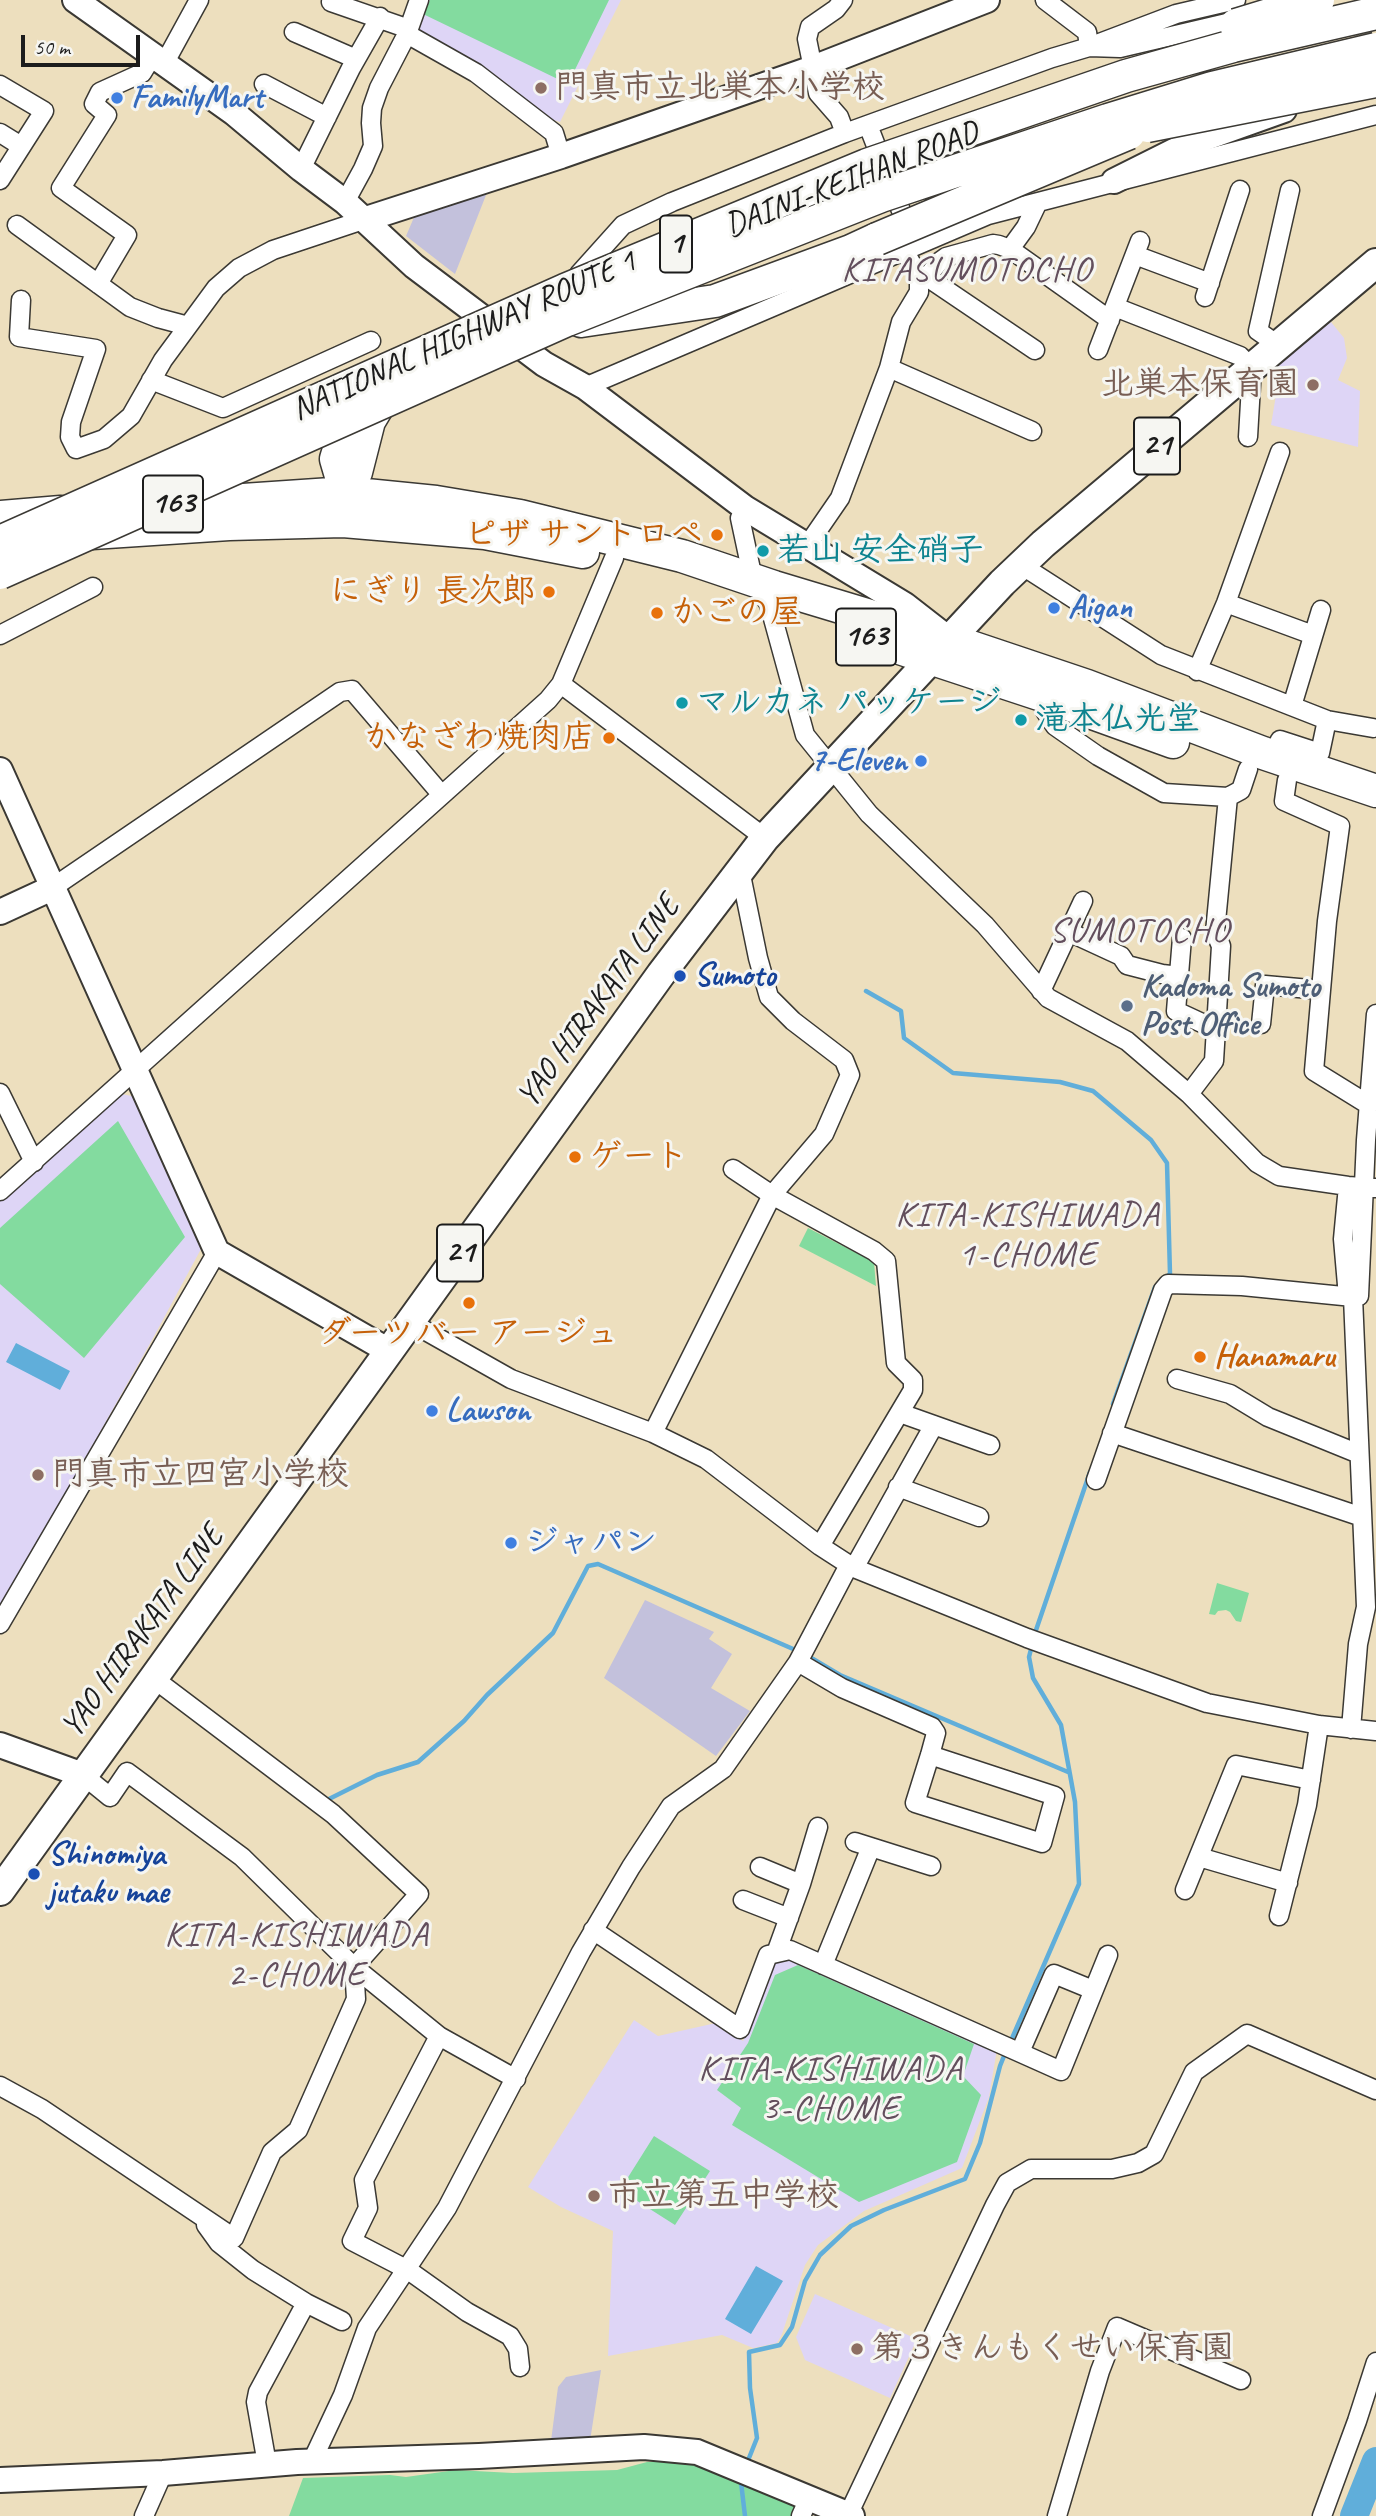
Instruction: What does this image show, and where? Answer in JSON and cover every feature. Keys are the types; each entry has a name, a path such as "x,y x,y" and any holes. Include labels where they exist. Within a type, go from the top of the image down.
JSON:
{"highway":[{"path":"995,124 1146,53 1318,0"},
{"name":"NATIONAL HIGHWAY ROUTE 1","path":"0,542 565,290 867,165 1126,76 1297,30 1376,13"},
{"name":"DAINI-KEIHAN ROAD","path":"0,542 566,295 870,168 995,124 1203,60 1376,18"},
{"name":"DAINI-KEIHAN ROAD","path":"0,576 567,320 880,196 1212,88 1376,49"},
{"name":"NATIONAL HIGHWAY ROUTE 1","path":"0,576 568,326 871,206 1052,144 1227,92 1376,57"},
{"path":"946,174 1156,124 1376,81"},
{"path":"495,325 715,301 851,251 1227,92"},
{"path":"345,507 369,421 385,394 539,295 579,275 889,149 922,146"},
{"name":"163","path":"0,517 436,502 520,516 682,556 761,591 941,650 1087,686 1269,768 1376,811"},
{"name":"163","path":"0,542 229,524 345,507 614,558 761,591 886,608 941,650 1048,697 1269,768 1376,791"}],"main road":[{"name":"YAO HIRAKATA LINE","path":"0,1891 661,974 765,838 1021,565 1136,463 1376,263"}],"street":[{"path":"75,0 234,113 366,219 414,266 544,364 585,387 745,508 807,545 886,608"},
{"path":"98,285 127,235 61,188 107,116 94,104 100,92 142,73 159,60 199,0"},
{"path":"345,202 373,146 370,123 379,88 408,32 419,0"},
{"path":"843,0 836,9 810,27 807,39 818,93 839,117 845,133"},
{"path":"21,300 19,337 96,349 71,422 70,437 76,449 104,439 131,416 163,360 216,288 239,268 273,250 561,156 813,68 987,0"},
{"path":"1045,0 1087,32 1089,47"},
{"path":"579,275 623,225 672,202 845,133 1089,47 1176,7 1236,0"},
{"path":"331,2 380,17 476,73 554,134 561,156"},
{"path":"301,169 380,17"},
{"path":"1089,47 1120,48 1231,22 1288,26 1297,30"},
{"path":"294,32 356,59"},
{"path":"1114,181 1186,145 1301,104 1376,71"},
{"path":"264,84 327,117"},
{"path":"0,85 44,111 0,180"},
{"path":"585,387 988,215 1376,116"},
{"path":"868,125 910,234 911,247 908,257 923,277 1035,350"},
{"path":"0,133 21,146"},
{"path":"1098,350 1138,248 1208,290 1240,190"},
{"path":"1278,345 1258,331 1290,190"},
{"path":"1010,249 1031,220 1037,204"},
{"path":"17,225 130,307 188,326"},
{"path":"807,545 840,498 889,368 901,322 919,292 923,277 946,257 993,244 1010,249 1113,313 1240,356 1252,368 1248,437"},
{"path":"151,380 223,408 371,341"},
{"path":"889,368 1032,431"},
{"path":"1197,671 1227,603 1280,452"},
{"path":"745,508 740,518 805,735 869,814 916,856 985,925 1048,998 1127,1041 1189,1094 1267,1169 1279,1176 1362,1187"},
{"path":"0,1191 548,701 561,684 614,558"},
{"path":"1021,565 1160,655 1327,720 1373,729"},
{"path":"0,635 93,587"},
{"path":"1227,603 1313,635"},
{"path":"1292,706 1321,610"},
{"path":"561,684 765,838"},
{"path":"0,912 52,888 340,692 352,690 442,794"},
{"path":"1048,697 1045,711 1055,726 1098,756 1164,793 1228,797 1269,768 1280,740 1320,753 1327,720"},
{"path":"1269,768 1284,801 1340,825 1326,921 1314,1070 1369,1105"},
{"path":"0,770 217,1252 389,1351"},
{"path":"1189,1094 1214,1061 1221,946 1215,932 1228,797"},
{"path":"653,1433 772,1195 824,1134 850,1074 844,1060 793,1021 769,997 740,870"},
{"path":"1041,991 1083,901"},
{"path":"1069,932 1121,956 1126,965 1179,976"},
{"path":"1182,938 1177,1011 1217,1030"},
{"path":"1261,1024 1265,985 1321,990"},
{"path":"1376,1014 1362,1187 1343,1239 1347,1285 1356,1296 1376,1609"},
{"path":"0,1093 34,1162"},
{"path":"733,1169 772,1195 874,1251 886,1261 896,1363 913,1380 913,1390 820,1546"},
{"path":"0,1624 217,1252"},
{"path":"1096,1480 1163,1290 1168,1284 1242,1286 1356,1296"},
{"path":"1351,1729 1357,1644 1366,1608 1356,1296"},
{"path":"410,1322 511,1379 653,1433 706,1459 851,1567 1027,1638 1207,1703 1320,1725 1376,1731"},
{"path":"1177,1379 1230,1394 1268,1417 1359,1454"},
{"path":"900,1413 990,1445"},
{"path":"312,2461 343,2395 367,2329 447,2208 593,1930 671,1806 723,1769 799,1662 933,1425"},
{"path":"1112,1433 1362,1517"},
{"path":"898,1487 979,1517"},
{"path":"799,1662 842,1688 932,1727 936,1733 915,1803 1042,1843 1055,1796 930,1755"},
{"path":"0,2086 42,2109 234,2238 272,2152 298,2130 356,1999 354,1967 419,1894 332,1814 153,1678"},
{"path":"1279,1916 1311,1780 1320,1725"},
{"path":"0,1745 83,1775 110,1797 127,1772 242,1857 354,1967 439,2036 516,2079"},
{"path":"1185,1890 1236,1765 1311,1780"},
{"path":"776,1954 818,1827"},
{"path":"823,1965 863,1844 931,1866"},
{"path":"1199,1857 1288,1883"},
{"path":"760,1867 801,1884"},
{"path":"743,1899 789,1918"},
{"path":"593,1930 740,2029 768,1955 790,1950 1061,2071 1108,1955"},
{"path":"1013,2049 1054,1974 1093,1990"},
{"path":"0,2480 163,2473 312,2461 644,2447 697,2452 805,2507 850,2515 1007,2183 1031,2169 1112,2169 1138,2163 1154,2154 1194,2072 1247,2034 1376,2090"},
{"path":"439,2036 364,2180 368,2208 352,2241 408,2270 467,2312 510,2336 518,2349 520,2367"},
{"path":"201,2216 219,2243 253,2270 306,2303 342,2321"},
{"path":"267,2464 257,2402 258,2392 306,2303"},
{"path":"1057,2516 1100,2371 1118,2327 1241,2380"},
{"path":"1321,2516 1376,2362"},
{"path":"144,2516 163,2473"}],"shaded area":[{"name":"門真市立北巣本小学校","path":"427,0 621,0 560,122 544,117 422,36 417,26"},
{"path":"488,190 455,274 406,236 415,215"},
{"name":"北巣本保育園","path":"1331,322 1344,338 1347,358 1338,380 1360,391 1358,447 1271,425 1279,377 1274,366"},
{"name":"門真市立四宮小学校","path":"117,1093 136,1097 201,1249 0,1609 0,1200"},
{"path":"645,1600 714,1632 709,1639 732,1654 711,1688 750,1711 716,1756 604,1678"},
{"path":"789,1957 997,2049 989,2097 962,2168 864,2211 818,2245 805,2265 777,2343 753,2348 722,2335 608,2356 613,2231 561,2207 528,2187 634,2020 658,2036 716,2023 743,2041 772,1965"},
{"name":"第３きんもくせい保育園","path":"815,2294 917,2339 890,2398 805,2360 796,2337"},
{"path":"601,2370 590,2441 551,2441 558,2387 566,2377"}],"green space":[{"name":"門真市立北巣本小学校","path":"430,0 609,0 568,84 423,14"},
{"path":"118,1121 185,1237 84,1358 0,1284 0,1228"},
{"path":"808,1228 874,1262 876,1286 799,1246"},
{"path":"1217,1583 1249,1593 1241,1622 1236,1621 1226,1610 1218,1611 1215,1615 1209,1614"},
{"path":"798,1965 974,2044 963,2076 981,2095 957,2162 859,2202 732,2125 741,2108 717,2090 748,2043 775,1975"},
{"path":"654,2136 710,2171 675,2225 620,2190"},
{"path":"647,2462 694,2462 798,2505 794,2516 289,2516 303,2478 390,2475 406,2477 456,2470 513,2473 617,2470"}],"water":[{"path":"16,1343 70,1371 60,1390 6,1362"},
{"path":"756,2266 783,2281 751,2334 725,2319"}],"waterway":[{"path":"866,991 901,1011 904,1038 953,1073 1060,1082 1093,1091 1151,1140 1167,1163 1170,1274 1166,1277"},
{"path":"1113,1404 1155,1287 1160,1283"},
{"path":"1034,1636 1090,1472"},
{"path":"323,1802 377,1775 418,1762 464,1721 487,1695 553,1633 588,1566 598,1564 800,1652"},
{"path":"1010,2043 1079,1884 1075,1802 1061,1725 1033,1678 1029,1657 1032,1645"},
{"path":"808,1656 840,1675 1068,1772"},
{"path":"749,2458 757,2438 750,2388 749,2352 780,2345 792,2327 805,2281 820,2255 851,2226 884,2210 965,2179 980,2143 1006,2051"},
{"path":"1354,2516 1376,2461"},
{"path":"741,2482 745,2516"}],"place":[{"name":"門真市立北巣本小学校","path":"541,88"},
{"name":"FamilyMart","path":"117,98"},
{"name":"北巣本保育園","path":"1313,385"},
{"name":"ピザ サントロペ","path":"717,535"},
{"name":"若山 安全硝子","path":"763,551"},
{"name":"にぎり 長次郎","path":"549,592"},
{"name":"Aigan","path":"1054,608"},
{"name":"かごの屋","path":"657,613"},
{"name":"マルカネ パッケージ","path":"682,703"},
{"name":"滝本仏光堂","path":"1021,720"},
{"name":"かなざわ焼肉店","path":"609,738"},
{"name":"7-Eleven","path":"921,761"},
{"name":"Sumoto","path":"680,976"},
{"name":"Kadoma Sumoto Post Office","path":"1127,1006"},
{"name":"ゲート","path":"575,1157"},
{"name":"ダーツバー アージュ","path":"469,1303"},
{"name":"Hanamaru","path":"1200,1357"},
{"name":"Lawson","path":"432,1411"},
{"name":"門真市立四宮小学校","path":"38,1475"},
{"name":"ジャパン","path":"511,1543"},
{"name":"Shinomiya jutaku mae","path":"34,1874"},
{"name":"市立第五中学校","path":"594,2196"},
{"name":"第３きんもくせい保育園","path":"857,2349"}],"district":[{"name":"KITASUMOTOCHO","path":"967,271"},
{"name":"SUMOTOCHO","path":"1140,932"},
{"name":"KITA-KISHIWADA 1-CHOME","path":"1028,1236"},
{"name":"KITA-KISHIWADA 2-CHOME","path":"297,1956"},
{"name":"KITA-KISHIWADA 3-CHOME","path":"831,2090"}]}
